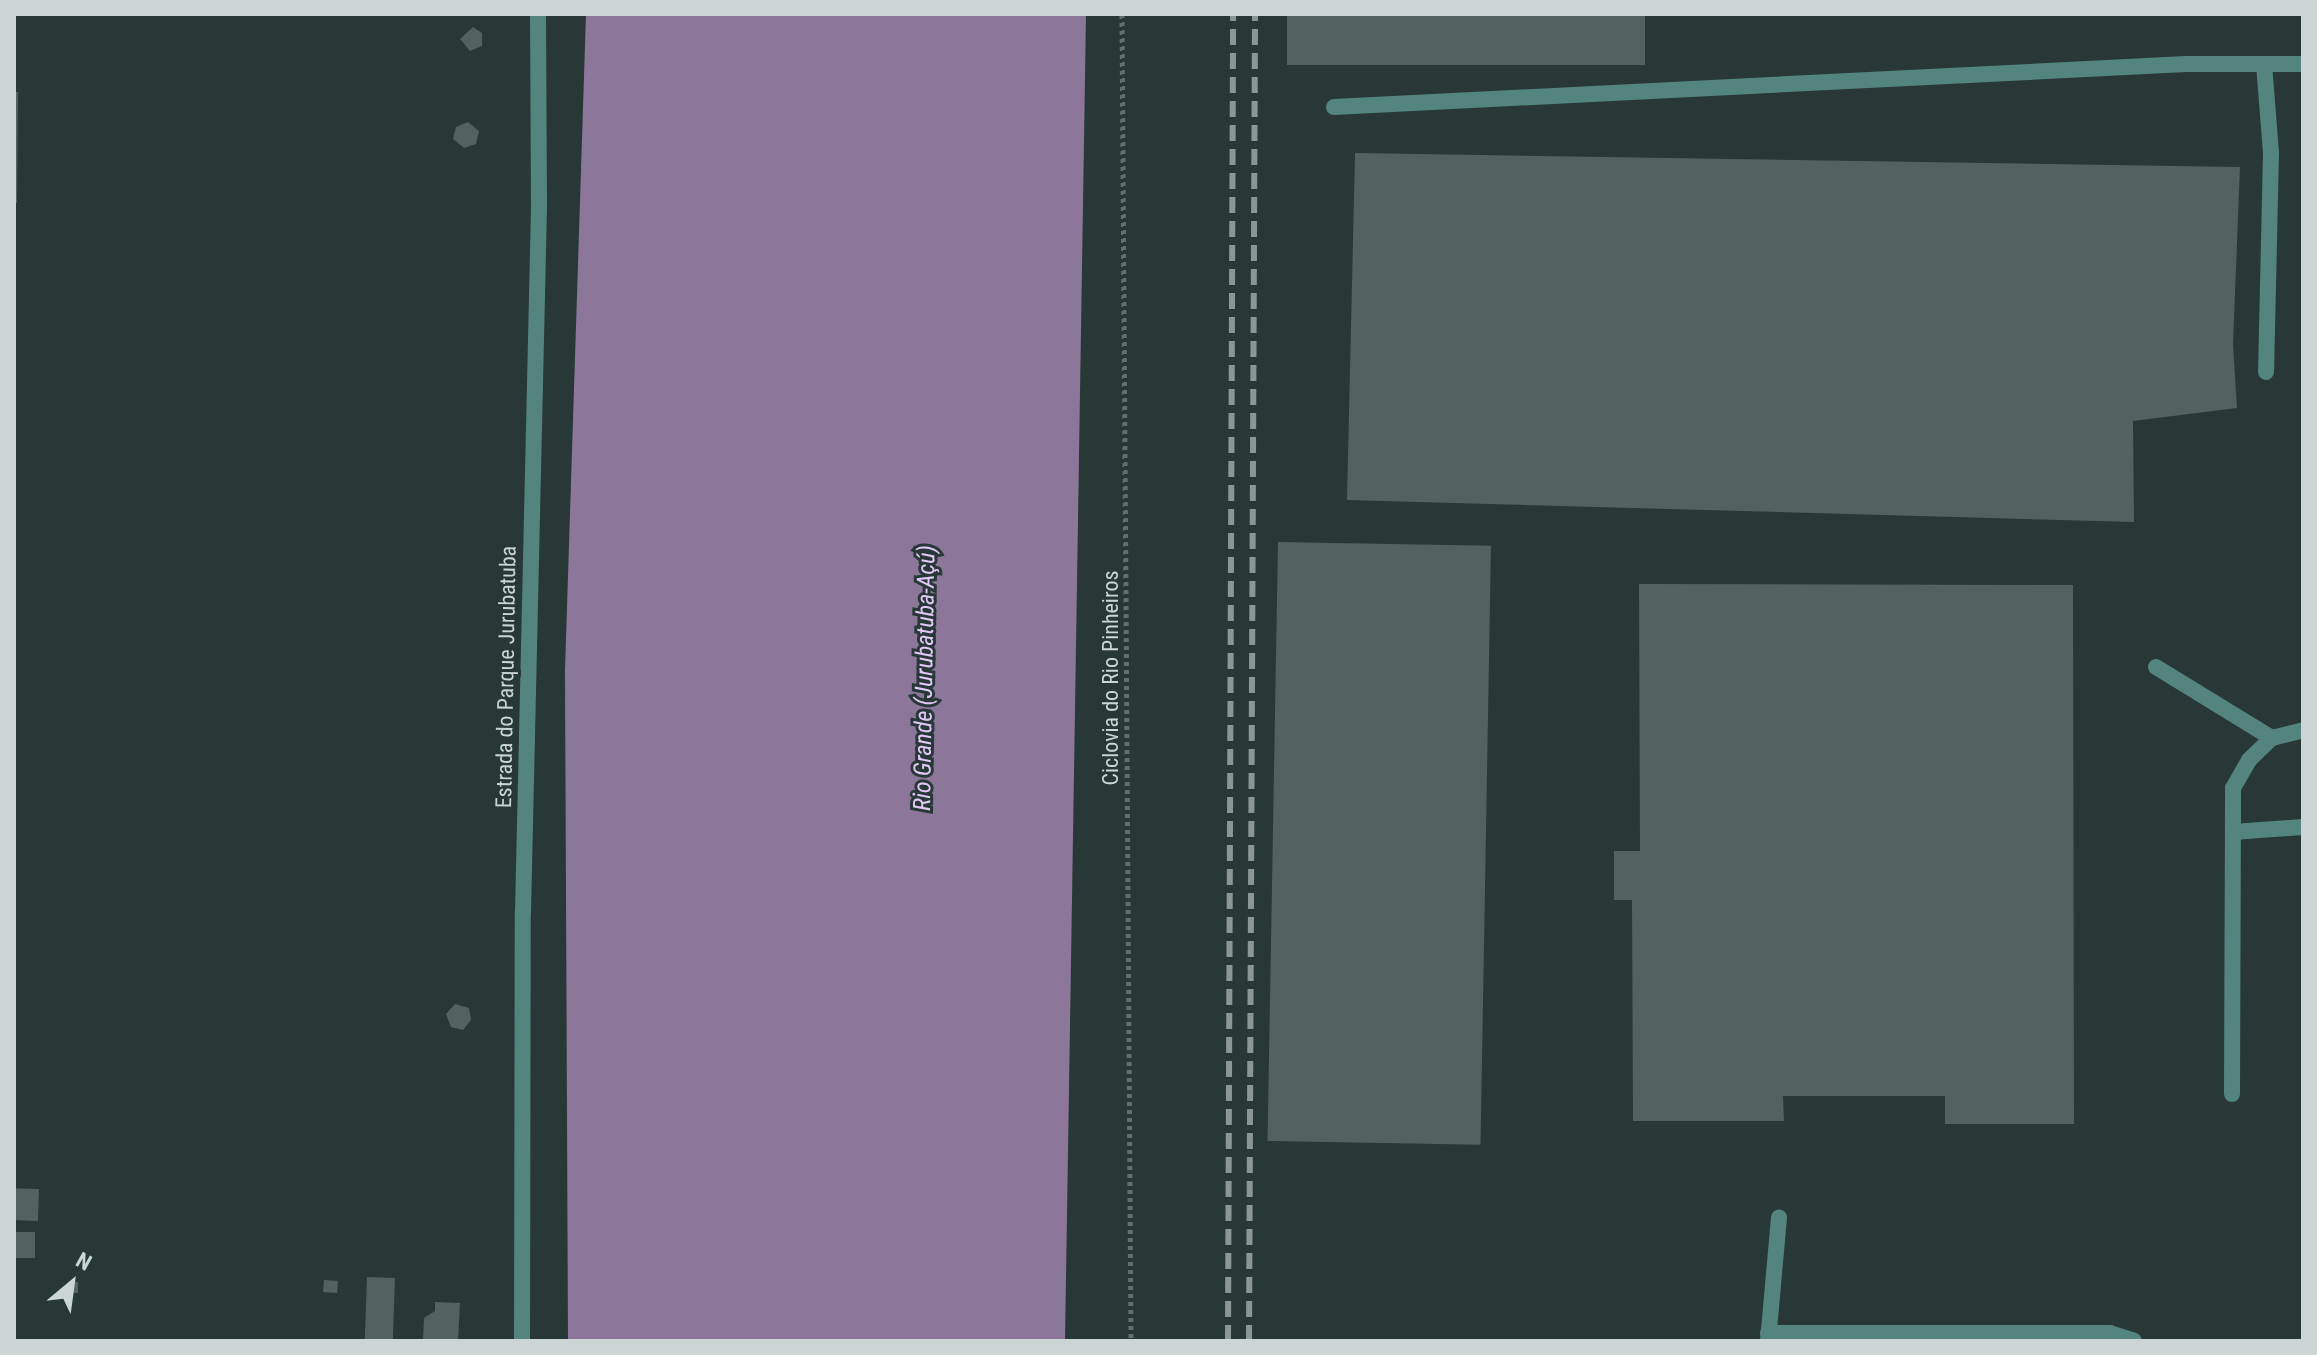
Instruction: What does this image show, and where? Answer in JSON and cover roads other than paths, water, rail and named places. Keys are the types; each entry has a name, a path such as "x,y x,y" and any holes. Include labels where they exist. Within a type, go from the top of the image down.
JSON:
{"lane":[{"name":"Estrada do Parque Jurubatuba","path":"522,1341 523,912 539,207 538,14"},
{"path":"1334,107 2186,64 2303,64"},
{"path":"2264,64 2271,153 2266,372"},
{"path":"2156,667 2272,738"},
{"path":"2232,1094 2233,788 2249,760 2272,738 2303,730"},
{"path":"2233,832 2303,827"},
{"path":"1779,1217 1768,1337 2110,1333 2134,1341"}],"water":[{"name":"Rio Grande (Jurubatuba-Açú)","path":"586,14 1086,14 1065,1341 568,1341 565,670"}],"railway":[{"path":"1228,1341 1233,14"},
{"path":"1249,1341 1255,14"}]}
